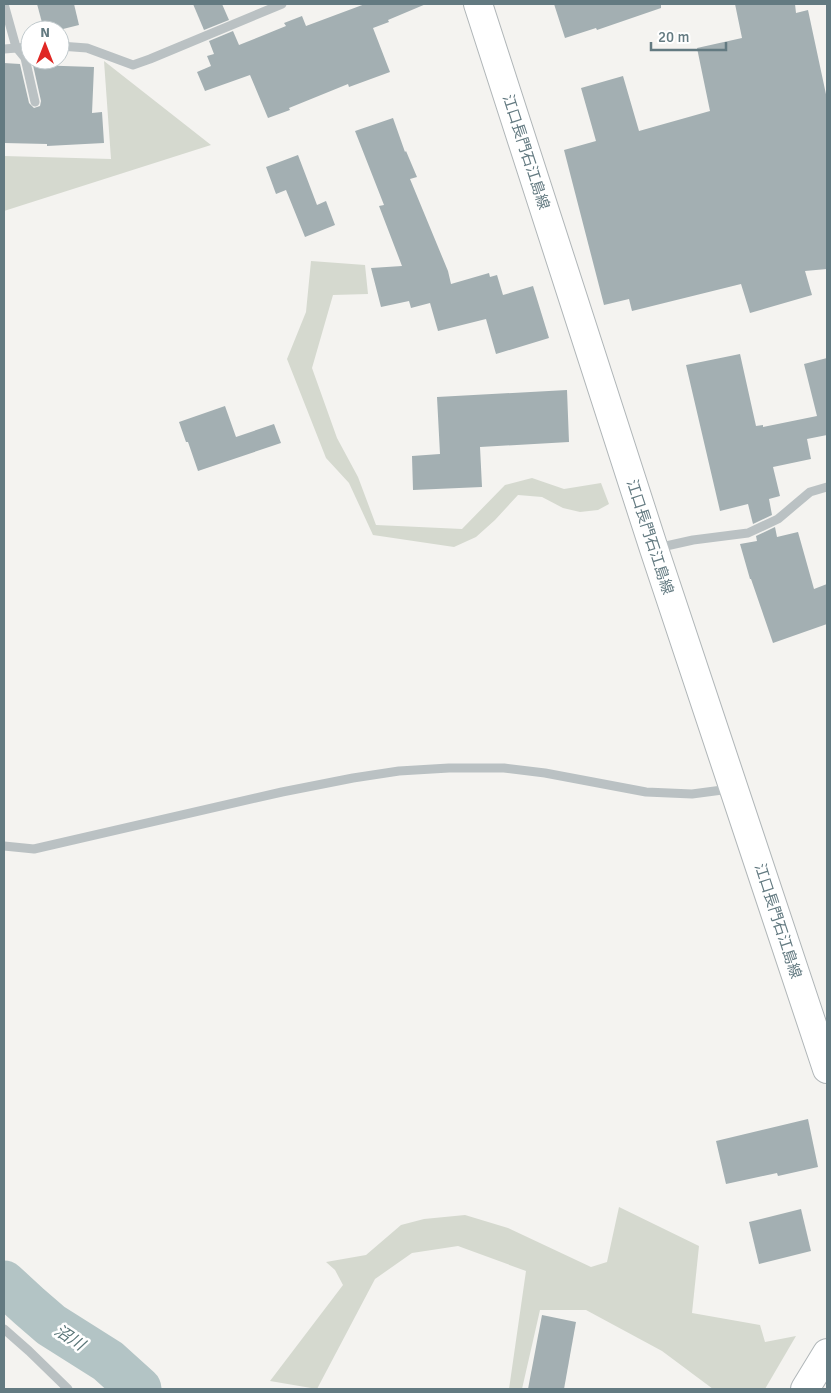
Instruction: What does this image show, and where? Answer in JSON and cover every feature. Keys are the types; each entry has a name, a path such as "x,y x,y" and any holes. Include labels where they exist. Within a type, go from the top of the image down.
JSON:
{"main road":[{"name":"江口長門石江島線","path":"481,4 654,549 827,1069"},
{"path":"805,1389 827,1353"}],"street":[{"path":"4,4 16,47 25,58 35,102"},
{"path":"70,47 87,48 133,64 158,56 282,4"},
{"path":"4,49 20,47"},
{"path":"654,549 693,540 748,533 778,519 810,492 827,487"},
{"path":"4,846 34,849 282,792 399,771 450,768 504,768 545,772 646,792 692,794 734,788"},
{"path":"4,1329 30,1351 68,1389"}],"shaded area":[{"path":"104,61 211,145 4,211 4,156 111,159"},
{"path":"311,261 365,265 368,294 333,295 312,368 337,438 358,477 376,525 462,529 505,485 532,478 564,489 601,483 609,504 598,510 580,512 563,508 542,497 518,495 476,537 454,547 373,535 349,483 326,458 287,359 306,312"},
{"path":"619,1207 699,1246 692,1313 760,1325 765,1342 796,1336 765,1389 713,1389 662,1351 586,1310 540,1310 522,1389 509,1389 526,1271 458,1246 412,1253 375,1279 317,1389 270,1381 343,1285 335,1270 326,1262 366,1255 401,1225 424,1219 465,1215 508,1228 591,1267 607,1262"}],"building":[{"path":"37,4 74,4 79,25 70,27 70,20 41,20"},
{"path":"193,4 222,4 229,20 204,30"},
{"path":"365,4 426,4 373,28 390,72 349,87 348,84 268,118 250,75 205,91 197,72 211,66 207,56 214,54 209,41 233,31 239,45 286,26 284,23 302,16 306,26"},
{"path":"554,4 661,4 661,8 597,30 596,28 565,38"},
{"path":"735,4 795,4 796,13 808,10 827,99 827,269 805,271 812,295 750,313 741,284 632,311 629,299 604,305 564,150 596,141 581,88 623,76 639,131 710,111 697,48 742,38"},
{"path":"4,63 20,64 29,103 34,108 40,106 41,101 34,70 70,70 70,66 94,67 92,113 102,112 104,143 47,146 47,144 4,143"},
{"path":"393,118 405,152 417,177 410,179 448,271 451,284 489,273 490,277 497,275 503,295 533,286 549,338 496,354 486,319 438,331 430,303 411,308 409,301 381,307 371,268 402,266 379,206 384,205 355,131"},
{"path":"298,155 317,205 326,201 335,225 305,237 286,190 276,194 266,167"},
{"path":"740,354 756,426 763,425 763,427 817,416 804,364 827,358 827,435 807,439 811,459 773,467 780,496 769,499 772,515 753,524 748,504 720,511 686,365"},
{"path":"567,390 569,442 480,447 482,487 413,490 412,456 440,454 437,397"},
{"path":"225,406 236,437 274,424 281,443 198,471 179,422"},
{"path":"775,527 777,537 798,532 814,589 827,584 827,624 773,643 750,579 740,544 757,541 756,536"},
{"path":"808,1119 818,1167 778,1176 777,1173 726,1184 716,1141"},
{"path":"801,1209 811,1251 759,1264 749,1222"},
{"path":"542,1315 576,1322 564,1389 528,1389"}],"waterway":[{"name":"沼川","path":"4,1283 51,1325 108,1361 139,1389"}]}
